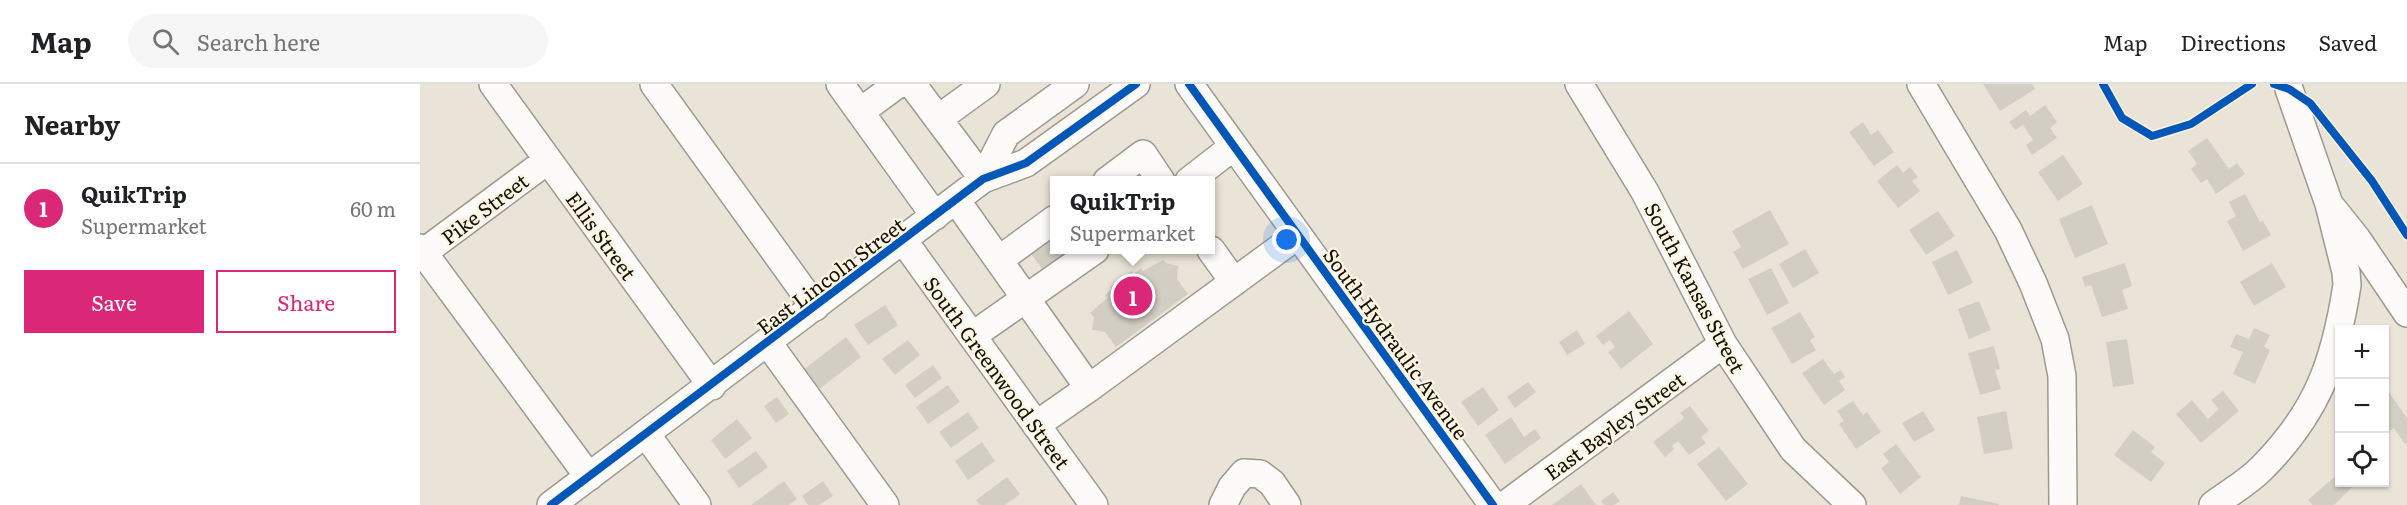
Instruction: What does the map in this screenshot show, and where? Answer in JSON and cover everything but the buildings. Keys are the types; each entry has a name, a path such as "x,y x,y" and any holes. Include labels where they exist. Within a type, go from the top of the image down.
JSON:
{"street":[{"name":"Ellis Street","path":"493,84 712,386"},
{"path":"654,84 815,307"},
{"path":"840,84 935,216"},
{"path":"860,112 898,84"},
{"path":"912,84 983,179"},
{"path":"938,119 986,84"},
{"name":"East Lincoln Street","path":"983,179 1006,134 1075,84"},
{"name":"East Lincoln Street","path":"551,505 712,386 983,179 1026,163 1136,84"},
{"name":"South Hydraulic Avenue","path":"1189,84 1493,505"},
{"name":"South Kansas Street","path":"1579,84 1645,192 1723,344 1793,449 1852,505"},
{"path":"1921,84 2008,230 2033,283 2055,339 2062,376 2063,505"},
{"path":"2213,505 2260,470 2299,426 2320,391 2329,365 2347,285 2346,272 2329,204 2289,89"},
{"path":"1194,176 1234,146"},
{"path":"1113,176 1143,154 1158,176"},
{"name":"Pike Street","path":"421,252 548,160"},
{"path":"956,200 1089,388"},
{"path":"2329,204 2357,239 2407,313"},
{"path":"999,260 1050,223"},
{"path":"1036,425 1298,235"},
{"name":"South Greenwood Street","path":"903,240 1094,505"},
{"path":"421,252 589,477"},
{"path":"972,336 1088,254"},
{"path":"1214,254 1234,282"},
{"path":"768,343 885,505"},
{"name":"East Bayley Street","path":"1505,505 1723,344"},
{"path":"646,435 697,505"},
{"path":"1223,505 1232,487 1244,474 1260,474 1272,483 1287,505"}],"cycle path":[{"path":"551,505 983,179 1026,163 1136,84"},
{"path":"1189,84 1493,505"},
{"path":"2103,84 2122,118 2152,136 2191,124 2252,84"},
{"path":"2274,84 2289,89 2310,103 2372,181 2407,235"}],"place":[{"name":"QuikTrip","path":"1133,296"}]}
